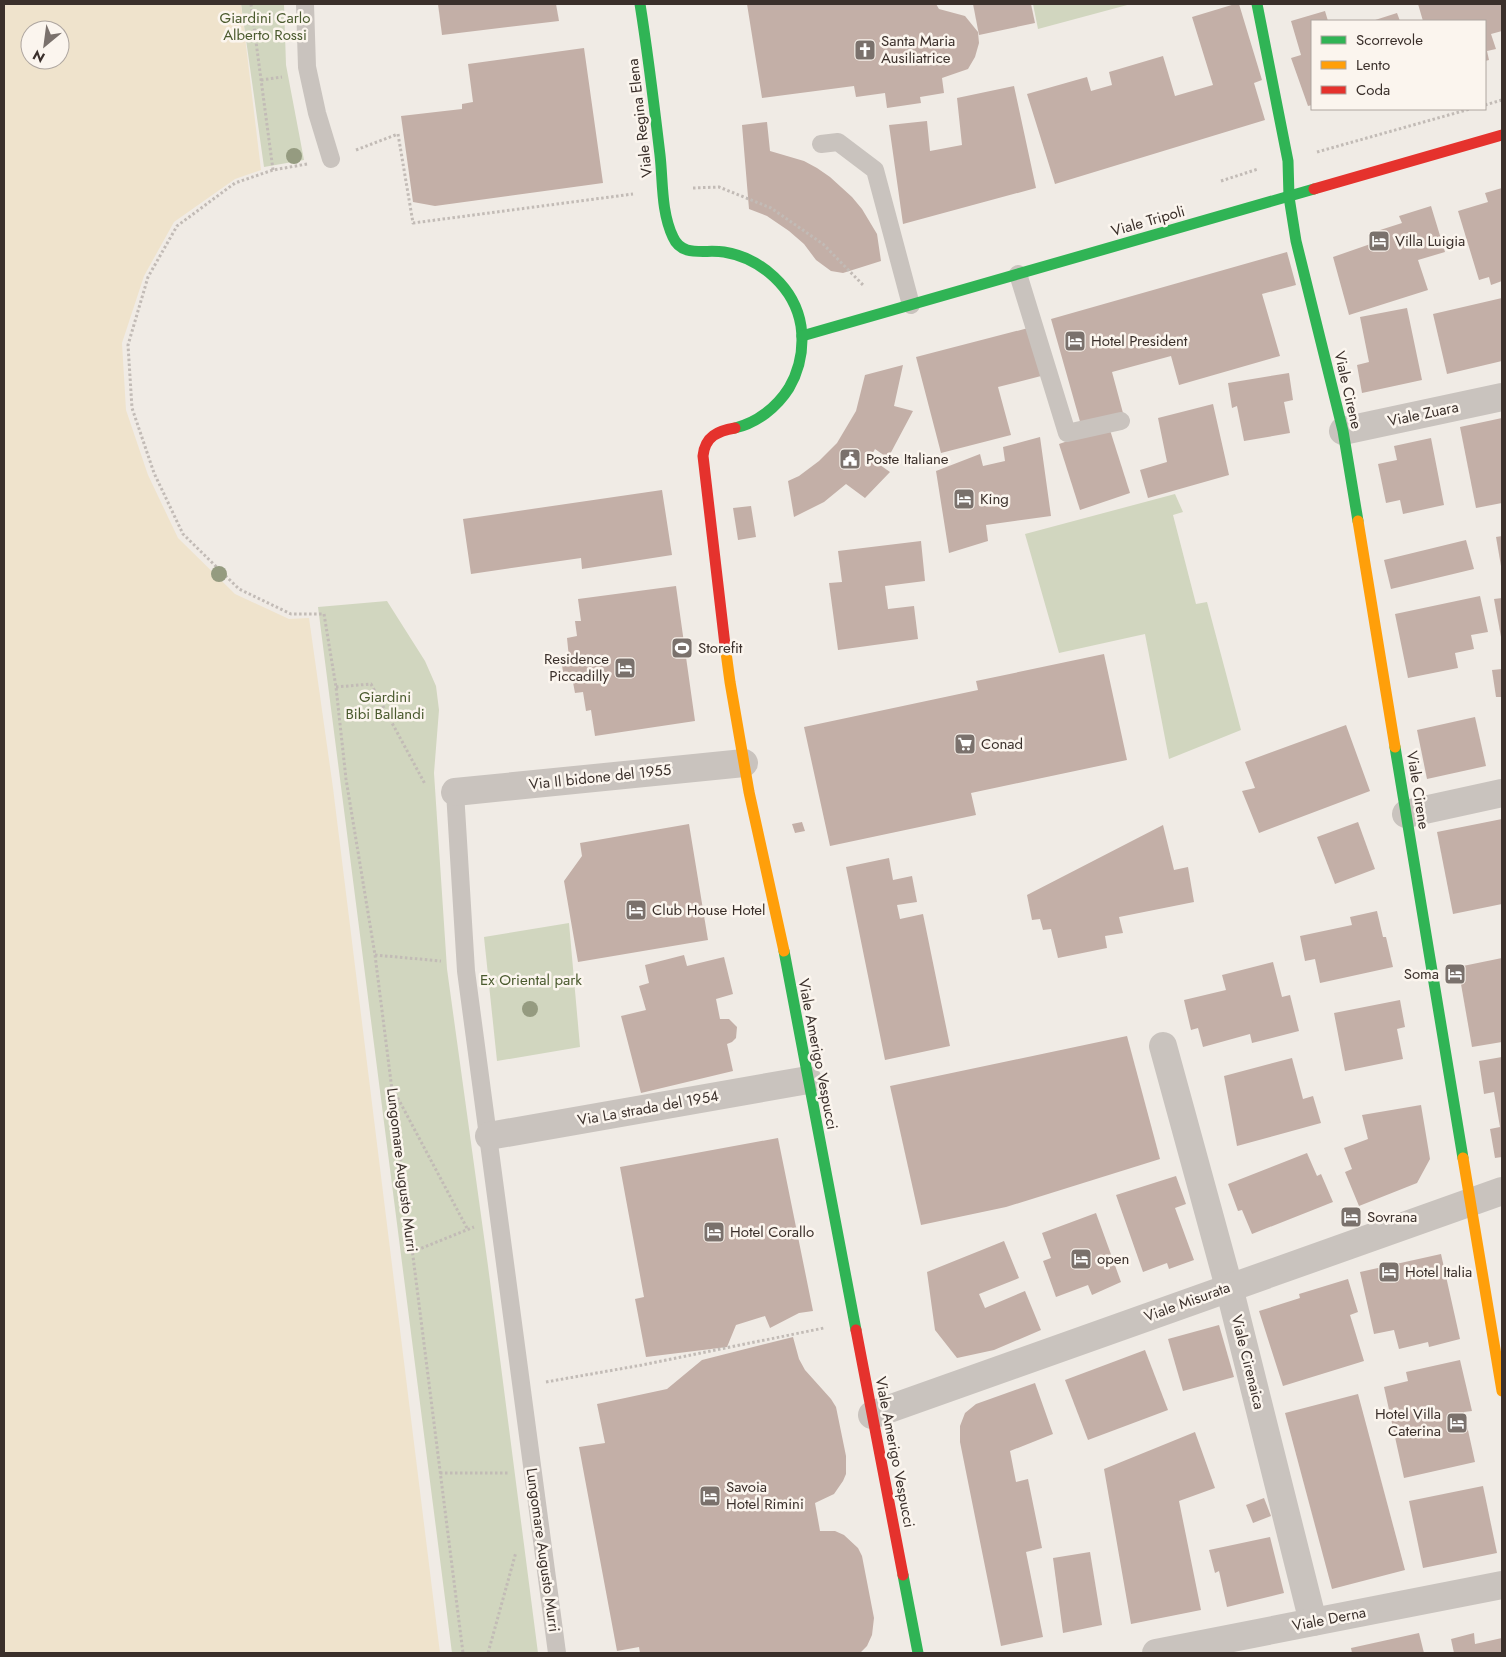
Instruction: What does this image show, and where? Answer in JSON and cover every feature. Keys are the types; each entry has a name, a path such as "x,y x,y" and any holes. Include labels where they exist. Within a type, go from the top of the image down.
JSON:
{"street":[{"name":"Viale Regina Elena","path":"640,4 664,190 672,237 683,249 700,252 722,252 743,257 764,269 789,294 800,320 802,336"},
{"name":"Viale Cirene","path":"1257,4 1288,161 1289,197 1296,241 1343,431 1502,1391"},
{"name":"Viale Tripoli","path":"802,336 1502,135"},
{"name":"Viale Amerigo Vespucci","path":"802,336 801,360 790,388 771,410 746,425 719,432 712,436 706,442 703,450 703,459 730,682 744,763 776,911 918,1653"},
{"name":"Viale Zuara","path":"1343,431 1502,397"},
{"name":"Via Il bidone del 1955","path":"455,792 744,763"},
{"path":"1406,814 1502,793"},
{"name":"Viale Cirenaica","path":"1163,1046 1229,1287 1313,1622"},
{"name":"Via La strada del 1954","path":"489,1136 808,1080"},
{"name":"Viale Misurata","path":"872,1415 1502,1191"},
{"name":"Viale Derna","path":"1156,1653 1502,1585"}],"lane":[{"path":"305,4 307,67 317,113 322,161"},
{"path":"821,144 838,142 875,170 911,306"},
{"path":"1018,274 1067,433 1122,421"},
{"name":"Lungomare Augusto Murri","path":"455,792 466,971 557,1653"}],"path":[{"path":"251,4 260,80 274,170 322,161 398,134 413,223 664,190 719,187 771,208 823,244 866,288"},
{"path":"260,80 285,77"},
{"path":"1486,104 1502,100"},
{"name":"Lungomare Augusto Murri","path":"274,170 235,182 177,226 148,276 128,345 132,408 154,473 183,534 239,589 291,614 324,614 336,687 346,779 375,955 463,1653"},
{"path":"336,687 370,684"},
{"path":"375,955 442,961"},
{"path":"392,1086 468,1230"},
{"path":"412,1252 481,1224"},
{"path":"522,1387 854,1322"},
{"path":"440,1473 512,1473"},
{"path":"488,1653 516,1550"}],"green space":[{"name":"Giardini Carlo Alberto Rossi","path":"241,4 284,4 286,65 304,160 264,167"},
{"path":"1033,4 1131,4 1038,29"},
{"path":"1175,494 1183,512 1173,515 1196,604 1207,602 1241,730 1169,759 1145,634 1059,653 1025,534"},
{"name":"Giardini Bibi Ballandi","path":"387,601 425,661 436,686 439,710 434,773 447,969 538,1653 452,1653 318,607"},
{"name":"Ex Oriental park","path":"569,923 580,1047 497,1061 484,937"}],"sand":[{"path":"4,4 241,4 261,170 235,179 174,222 144,276 122,343 126,410 148,475 178,538 235,594 289,619 309,618 333,788 440,1653 4,1653"}],"building":[{"path":"438,4 556,4 559,21 442,35"},
{"name":"Santa Maria Ausiliatrice","path":"747,4 936,4 939,9 965,16 978,32 979,43 975,57 968,69 942,78 944,93 920,97 921,103 887,108 885,93 856,97 854,86 762,98"},
{"path":"973,4 1031,4 1035,23 979,35"},
{"path":"1239,4 1262,80 1254,83 1265,120 1055,184 1027,94 1087,77 1091,91 1112,85 1109,72 1163,56 1175,96 1213,85 1192,17"},
{"path":"1418,4 1502,4 1502,31 1491,34 1496,49 1487,51 1489,60 1486,61 1486,20 1423,20"},
{"path":"1325,11 1328,20 1311,20 1311,105 1308,106 1291,58 1301,55 1291,21"},
{"path":"1397,13 1400,20 1375,20"},
{"path":"584,48 603,183 435,206 413,202 401,116 462,109 462,104 473,102 468,64"},
{"path":"1014,86 1036,188 903,224 889,125 927,121 930,151 962,145 957,98"},
{"path":"767,122 770,151 804,161 817,168 852,197 862,209 877,234 881,261 843,273 831,271 816,260 804,244 789,231 767,216 749,209 742,125"},
{"path":"1502,188 1502,281 1491,285 1489,277 1479,280 1458,211 1488,202 1485,193"},
{"path":"1431,206 1445,252 1418,260 1428,290 1349,315 1333,257 1379,241 1377,231 1402,223 1399,216"},
{"path":"1287,252 1296,285 1262,294 1280,356 1179,385 1171,356 1112,372 1123,413 1081,425 1051,319"},
{"path":"1502,298 1502,361 1447,374 1433,314"},
{"path":"1407,308 1422,380 1362,393 1357,365 1369,362 1360,317"},
{"path":"1032,327 1045,375 998,387 1011,435 941,453 916,357"},
{"path":"903,365 894,406 913,411 888,458 875,449 870,458 890,472 865,498 846,484 824,502 794,517 788,481 799,476 819,461 837,443 856,411 865,375"},
{"path":"1289,373 1293,400 1284,402 1290,433 1244,441 1237,406 1232,408 1228,383"},
{"path":"1213,404 1229,475 1148,498 1140,470 1167,462 1158,418"},
{"path":"1502,418 1502,503 1476,508 1460,427"},
{"path":"1109,427 1130,493 1080,510 1059,444"},
{"path":"1040,437 1051,516 986,525 988,541 949,553 936,471 980,454 983,466 1005,461 1003,447"},
{"path":"1431,438 1444,505 1403,514 1400,500 1386,503 1378,464 1397,460 1394,446"},
{"path":"662,490 672,555 582,569 581,558 471,574 463,519"},
{"path":"751,506 756,537 738,540 733,508"},
{"path":"1502,536 1502,566 1501,566 1496,537"},
{"path":"1466,540 1474,569 1391,589 1384,560"},
{"path":"921,541 925,581 885,586 888,609 914,606 918,639 838,650 829,583 842,582 838,551"},
{"name":"Residence Piccadilly","path":"676,586 695,721 595,736 591,710 586,711 583,692 575,693 572,677 564,678 561,659 569,658 567,638 577,636 575,621 581,621 578,599"},
{"path":"1480,596 1488,632 1471,635 1474,649 1455,653 1458,668 1408,678 1395,614"},
{"path":"1502,598 1502,637 1501,637 1494,599"},
{"name":"Conad","path":"1104,654 1127,760 971,793 976,815 830,846 804,727 978,690 976,681"},
{"path":"1502,669 1502,697 1496,697 1492,670"},
{"path":"1475,717 1486,766 1427,779 1417,730"},
{"path":"1346,725 1370,791 1259,833 1242,791 1255,788 1245,762"},
{"path":"1502,819 1502,904 1453,914 1437,832"},
{"path":"802,822 805,831 795,833 792,824"},
{"path":"1358,822 1375,869 1335,884 1317,837"},
{"name":"Club House Hotel","path":"689,824 708,940 578,962 564,881 582,856 580,843"},
{"path":"1163,825 1174,870 1188,867 1194,902 1119,917 1123,933 1105,936 1107,948 1058,958 1051,929 1043,930 1040,919 1032,920 1027,895"},
{"path":"889,858 893,880 912,876 917,902 897,905 900,919 923,914 950,1046 885,1060 846,867"},
{"path":"1377,911 1383,937 1386,937 1393,967 1320,983 1315,959 1305,961 1300,936 1352,925 1350,917"},
{"path":"684,955 687,966 724,957 733,994 716,999 720,1019 729,1019 737,1027 736,1038 727,1044 733,1071 641,1093 621,1016 646,1010 639,986 649,983 645,965"},
{"path":"1502,958 1502,1042 1472,1047 1458,967"},
{"path":"1273,962 1282,997 1290,995 1299,1031 1252,1043 1250,1034 1203,1047 1198,1028 1191,1030 1184,1000 1226,990 1222,975"},
{"path":"1400,1000 1405,1027 1397,1029 1403,1059 1345,1071 1334,1013"},
{"path":"1127,1036 1160,1159 1006,1207 921,1225 890,1086"},
{"path":"1502,1057 1502,1157 1495,1158 1490,1129 1500,1127 1494,1092 1484,1094 1479,1061"},
{"path":"1292,1058 1303,1099 1313,1096 1321,1123 1237,1146 1224,1076"},
{"path":"1421,1105 1430,1159 1417,1183 1359,1206 1345,1172 1352,1169 1344,1148 1368,1139 1362,1115"},
{"name":"Hotel Corallo","path":"778,1138 813,1311 799,1313 770,1328 765,1316 736,1325 727,1347 646,1357 635,1299 644,1297 620,1167"},
{"path":"1307,1153 1317,1176 1321,1174 1333,1202 1252,1234 1242,1210 1238,1211 1228,1184"},
{"path":"1176,1176 1186,1204 1175,1208 1194,1260 1169,1269 1167,1263 1143,1272 1116,1195"},
{"path":"1096,1213 1121,1282 1092,1295 1088,1285 1056,1297 1043,1261 1051,1258 1042,1233"},
{"path":"1004,1241 1019,1278 979,1294 985,1308 1025,1291 1041,1330 994,1350 957,1358 935,1330 927,1272"},
{"path":"1441,1254 1460,1339 1429,1347 1428,1342 1399,1349 1394,1330 1374,1334 1360,1272"},
{"path":"1348,1279 1358,1312 1350,1315 1364,1361 1283,1386 1259,1311 1300,1298 1299,1294"},
{"path":"1219,1325 1234,1377 1183,1391 1168,1339"},
{"name":"Savoia Hotel Rimini","path":"793,1337 799,1359 805,1370 836,1407 846,1456 846,1474 834,1494 815,1503 820,1531 835,1531 844,1535 858,1548 862,1556 874,1618 872,1635 867,1646 860,1653 640,1653 639,1647 617,1651 579,1447 605,1443 597,1404 667,1389 702,1360"},
{"path":"1145,1350 1168,1410 1088,1440 1065,1380"},
{"path":"1460,1360 1472,1411 1464,1412 1475,1462 1404,1478 1384,1387 1408,1381 1406,1372"},
{"path":"1035,1383 1053,1434 1010,1451 1016,1482 1028,1479 1042,1548 1026,1552 1043,1637 1001,1646 960,1442 960,1426 965,1413 976,1404"},
{"path":"1358,1394 1405,1570 1332,1589 1285,1413"},
{"path":"1195,1432 1215,1488 1179,1501 1201,1610 1131,1624 1104,1469"},
{"path":"1483,1486 1497,1553 1423,1568 1409,1501"},
{"path":"1264,1498 1271,1516 1253,1523 1246,1505"},
{"path":"1270,1537 1284,1593 1227,1607 1219,1571 1215,1573 1209,1550"},
{"path":"1090,1552 1102,1625 1063,1633 1053,1558"},
{"path":"1419,1633 1424,1653 1352,1653 1351,1648"},
{"path":"1474,1633 1475,1644 1502,1638 1502,1653 1454,1653 1451,1639"}],"traffic: fast":[{"path":"640,4 660,155 664,207 673,237 682,248 738,255 763,268 784,287 792,299 801,326 800,358 789,388 779,402 766,413 743,426 735,428"},
{"path":"1257,4 1288,161 1289,197 1296,241 1343,431 1358,521"},
{"path":"802,336 1314,189"},
{"path":"1395,747 1463,1158"},
{"path":"784,951 856,1330"},
{"path":"903,1575 918,1653"}],"traffic: slow":[{"path":"1358,521 1395,747"},
{"path":"725,645 749,792 784,951"},
{"path":"1463,1158 1502,1391"}],"traffic: jam":[{"path":"1314,189 1502,135"},
{"path":"725,645 703,456 706,444 713,436 735,428"},
{"path":"856,1330 903,1575"}],"place":[{"name":"Santa Maria Ausiliatrice","path":"865,50"},
{"name":"Villa Luigia","path":"1379,241"},
{"name":"Hotel President","path":"1075,341"},
{"name":"Poste Italiane","path":"850,459"},
{"name":"King","path":"964,499"},
{"name":"Storefit","path":"682,648"},
{"name":"Residence Piccadilly","path":"625,668"},
{"name":"Conad","path":"965,744"},
{"name":"Club House Hotel","path":"636,910"},
{"name":"Soma","path":"1455,974"},
{"name":"Sovrana","path":"1351,1217"},
{"name":"Hotel Corallo","path":"714,1232"},
{"name":"open","path":"1081,1259"},
{"name":"Hotel Italia","path":"1389,1272"},
{"name":"Hotel Villa Caterina","path":"1457,1423"},
{"name":"Savoia Hotel Rimini","path":"710,1496"}]}
